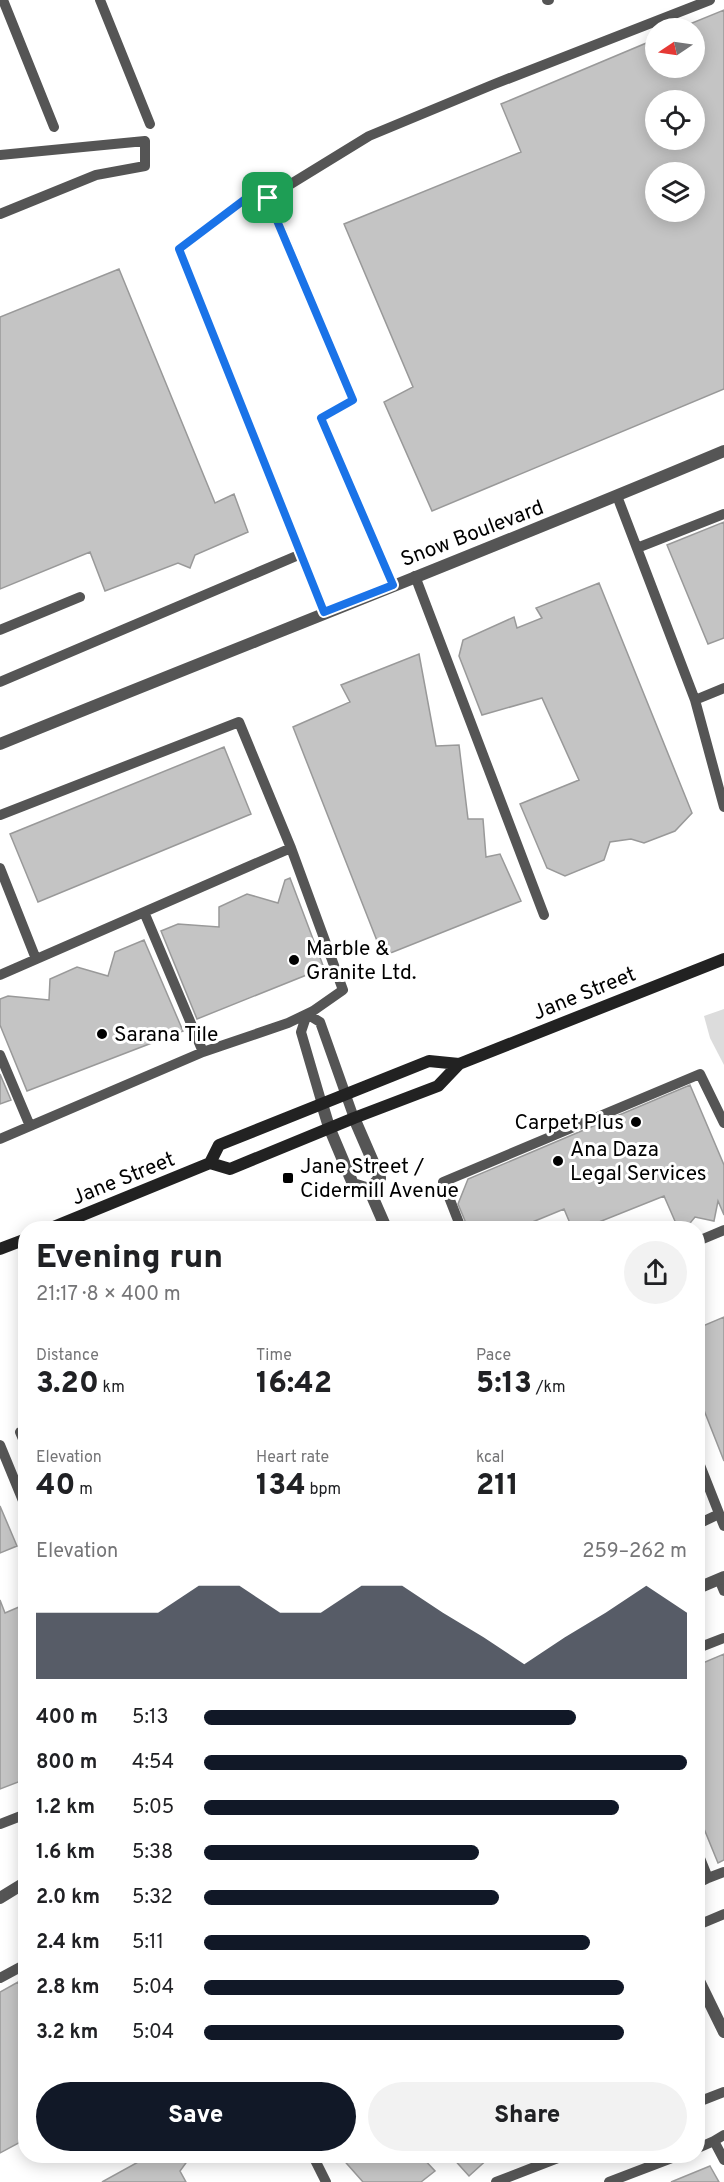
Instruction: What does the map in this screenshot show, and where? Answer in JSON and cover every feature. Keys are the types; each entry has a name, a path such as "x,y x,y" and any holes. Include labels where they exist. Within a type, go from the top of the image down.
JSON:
{"main road":[{"name":"Jane Street","path":"68,1221 210,1163 230,1169 329,1127 438,1086 459,1064 724,959"},
{"name":"Jane Street","path":"210,1163 219,1146 429,1061 459,1064"},
{"path":"0,1249 18,1242"}],"street":[{"name":"Snow Boulevard","path":"0,744 324,612 523,535 724,451"},
{"path":"322,1104 329,1127 354,1184 369,1189 383,1221"},
{"path":"354,1118 380,1178 369,1189"},
{"path":"705,1586 722,1582"},
{"path":"0,1898 18,1886"},
{"path":"705,1993 724,2032"}],"lane":[{"path":"3,0 54,127"},
{"path":"100,0 150,124"},
{"path":"324,612 179,249 244,200 268,198 369,136 492,85 710,0"},
{"path":"0,155 145,141 145,166 96,176 0,214"},
{"path":"268,198 353,400 321,418 393,585"},
{"path":"617,496 695,700 724,807"},
{"path":"638,548 724,514"},
{"path":"0,682 301,554"},
{"path":"415,576 544,915"},
{"path":"0,630 80,597"},
{"path":"695,700 724,688"},
{"path":"0,815 239,722 291,848 343,990 307,1014 203,1052 0,1139"},
{"path":"0,975 291,848"},
{"path":"0,868 36,959"},
{"path":"144,912 203,1052"},
{"path":"307,1014 320,1022 354,1118"},
{"path":"307,1014 301,1032 322,1104"},
{"path":"0,1055 30,1126"},
{"path":"458,1221 443,1182 700,1074 724,1123"},
{"path":"705,1238 724,1230"},
{"path":"0,1445 18,1489"},
{"path":"705,1478 724,1526"},
{"path":"705,1521 719,1514"},
{"path":"705,1645 724,1638"},
{"path":"0,1824 18,1817"},
{"path":"705,1870 708,1878"},
{"path":"705,1879 723,1875"},
{"path":"705,1922 724,1914"},
{"path":"0,1978 18,1968"},
{"path":"705,2100 724,2092"},
{"path":"705,2145 719,2138 724,2160"},
{"path":"316,2163 326,2182"},
{"path":"496,2182 545,2163"},
{"path":"609,2182 636,2177 664,2163"}],"shaded area":[{"path":"724,1009 724,1065 710,1038 704,1016"}],"building":[{"path":"724,10 724,389 432,511 384,402 413,387 344,224 521,152 501,104 645,44 645,78 705,78 704,18"},
{"path":"119,269 215,503 234,494 248,532 195,555 190,568 178,563 105,591 90,552 0,589 0,317"},
{"path":"724,522 724,638 708,644 667,545"},
{"path":"599,583 692,813 675,831 644,843 631,839 610,842 604,860 565,876 547,868 520,804 579,780 542,698 482,715 459,656 463,640 514,617 517,628 542,618 536,608"},
{"path":"419,654 436,746 459,745 468,819 483,819 486,857 500,854 521,901 383,956 293,727 350,702 341,685"},
{"path":"224,747 251,814 38,902 10,834"},
{"path":"290,878 324,968 197,1019 161,931 178,924 219,927 219,907 247,894 278,903 285,880"},
{"path":"144,940 183,1031 27,1091 0,1025 0,999 8,996 49,1000 50,979 77,967 108,976 115,952"},
{"path":"0,1074 11,1100 0,1104"},
{"path":"690,1085 724,1165 724,1215 718,1201 714,1221 695,1217 692,1221 675,1221 664,1196 602,1221 569,1221 564,1209 535,1221 465,1221 458,1204 468,1179"},
{"path":"724,1317 724,1461 705,1413 705,1325"},
{"path":"0,1506 17,1546 0,1553"},
{"path":"0,1600 5,1613 18,1607 18,1782 0,1789"},
{"path":"724,1654 724,1860 718,1863 705,1831 705,1662"},
{"path":"18,1982 18,2143 0,2153 0,1992"},
{"path":"136,2163 186,2163 180,2171 186,2182 102,2182"},
{"path":"346,2163 428,2163 435,2171 421,2182 363,2182"},
{"path":"457,2163 483,2163 469,2176"},
{"path":"710,2166 719,2182 671,2182"}],"place":[{"name":"Marble & Granite Ltd.","path":"294,960"},
{"name":"Sarana Tile","path":"102,1034"},
{"name":"Carpet Plus","path":"636,1122"},
{"name":"Ana Daza Legal Services","path":"558,1161"},
{"name":"Jane Street / Cidermill Avenue","path":"288,1178"}],"route":[{"path":"268,198 353,400 321,418 393,585 324,612 179,249 244,200 268,198"}]}
